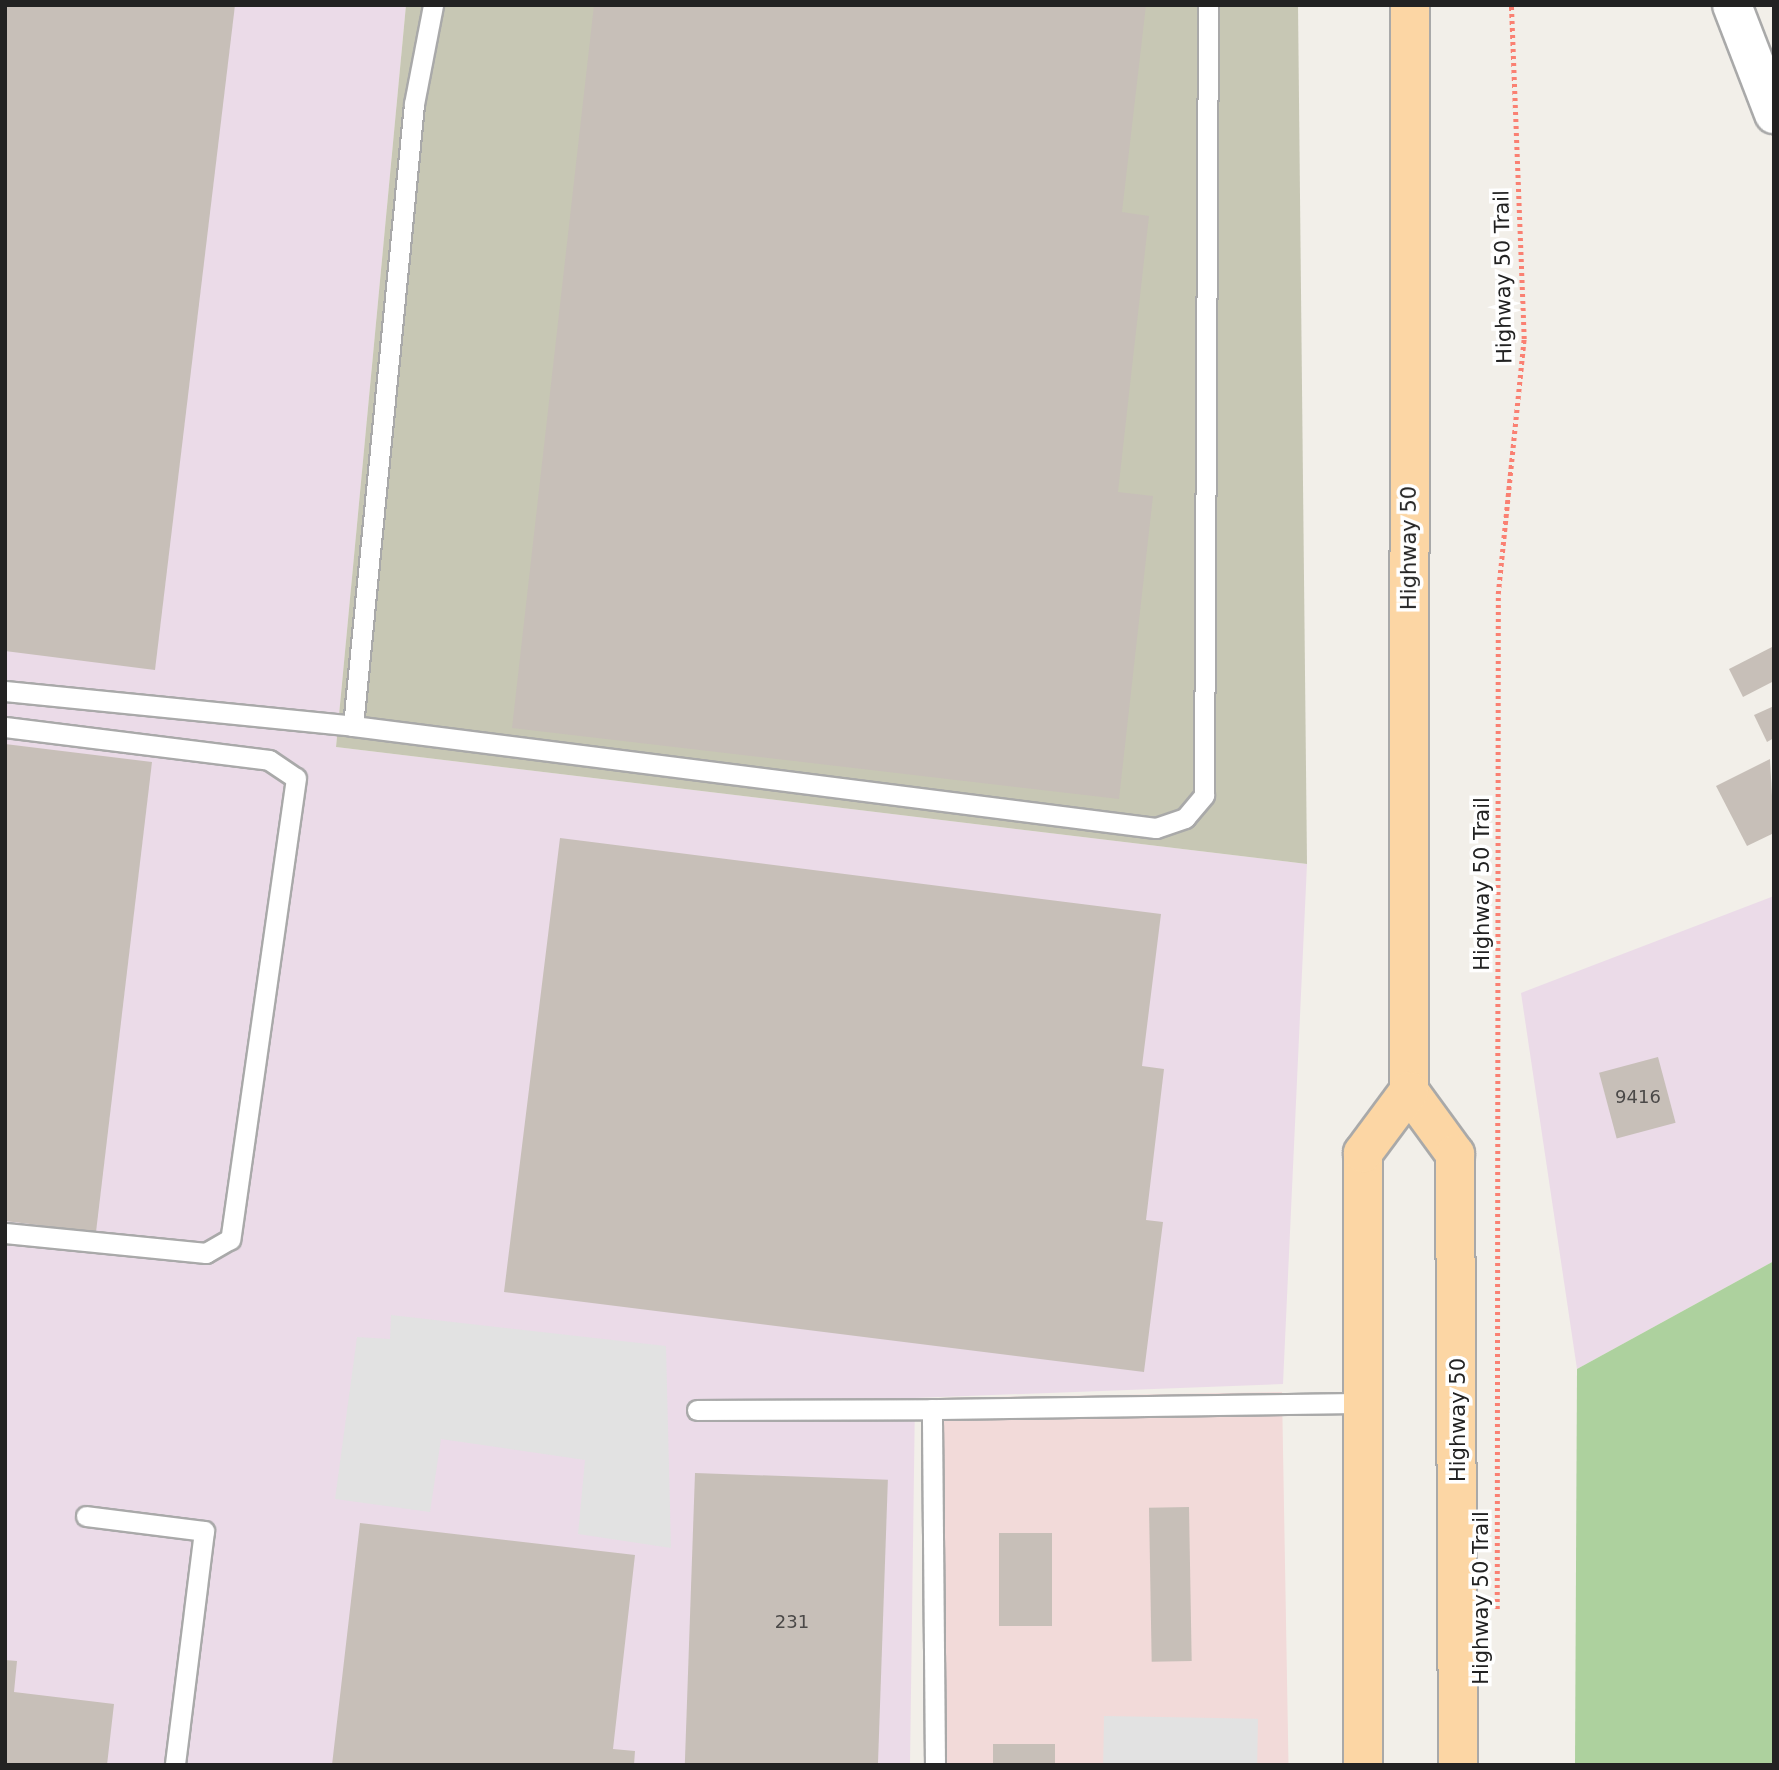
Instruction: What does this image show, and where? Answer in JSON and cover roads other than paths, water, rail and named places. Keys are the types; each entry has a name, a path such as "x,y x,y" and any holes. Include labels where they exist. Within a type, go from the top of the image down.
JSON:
{"main road":[{"name":"Highway 50","path":"1410,5 1409,1091 1455,1154 1458,1765"},
{"path":"1363,1765 1363,1153 1409,1091"}],"street":[{"path":"1732,5 1774,114"}],"lane":[{"path":"353,726 414,104 433,5"},
{"path":"5,691 353,726 1156,828 1185,818 1204,795 1208,5"},
{"path":"5,727 269,760 296,778 230,1240 206,1253 5,1233"},
{"path":"697,1410 1364,1403"},
{"path":"932,1409 934,1765"},
{"path":"86,1516 204,1531 175,1765"}]}
